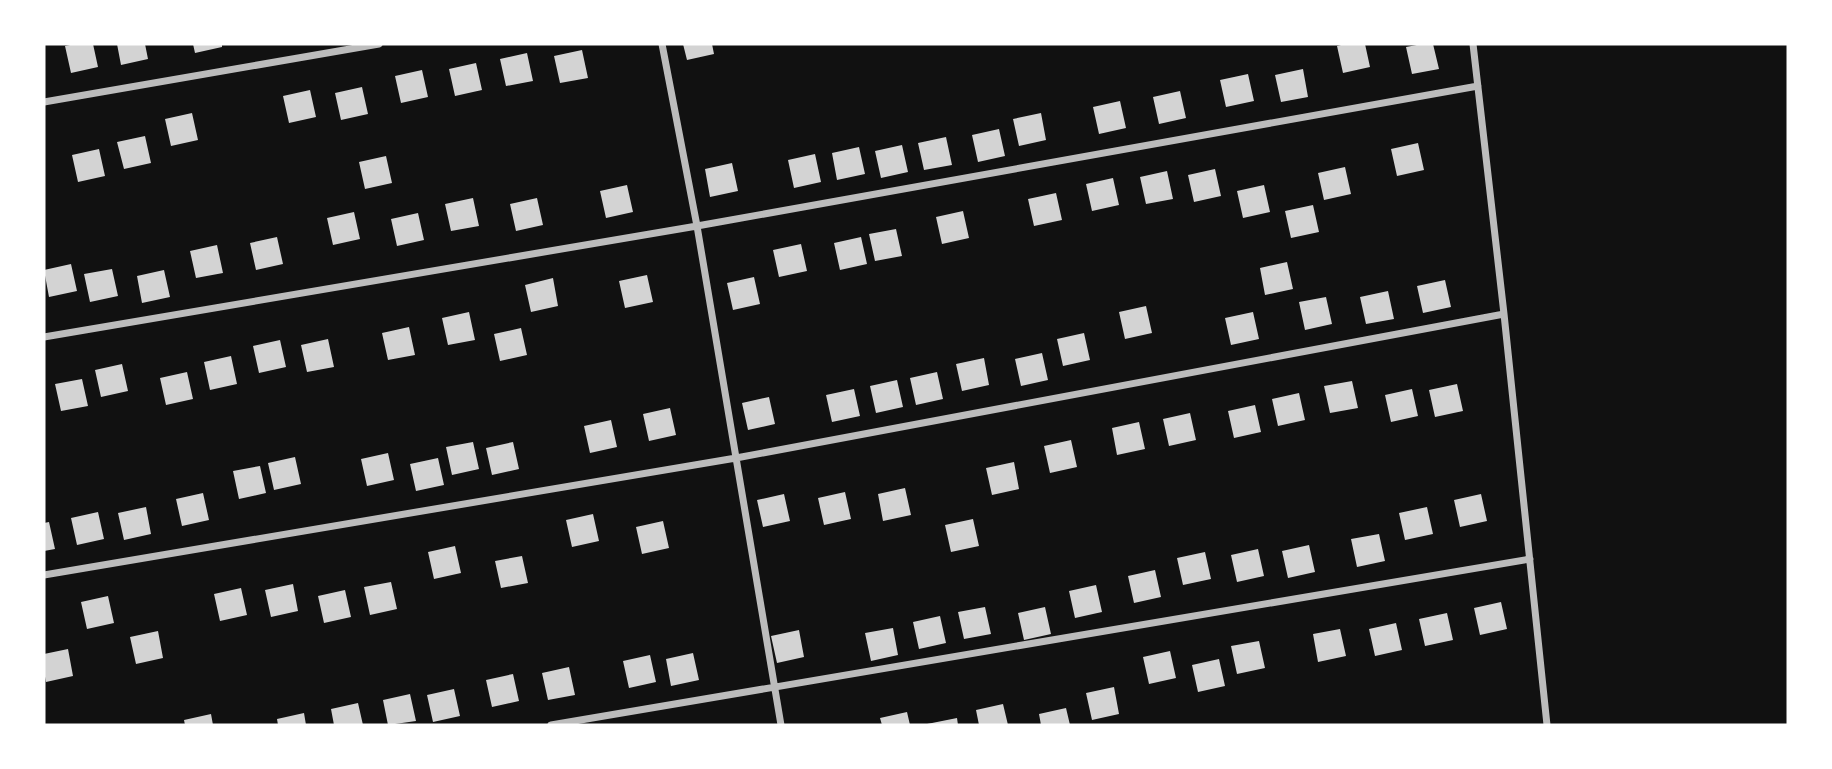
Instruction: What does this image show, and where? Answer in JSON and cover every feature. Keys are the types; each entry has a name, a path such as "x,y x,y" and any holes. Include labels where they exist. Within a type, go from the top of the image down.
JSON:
{"street":[{"path":"44,102 379,44"},
{"path":"662,44 697,226 780,725"},
{"path":"1473,44 1547,725"},
{"path":"44,337 697,226 1478,86"},
{"path":"44,575 736,458 1504,314"},
{"path":"551,725 1530,559"}],"building":[{"path":"93,44 98,67 71,73 65,46"},
{"path":"117,44 145,44 148,59 121,65"},
{"path":"193,44 222,44 222,47 195,53"},
{"path":"683,44 712,44 714,54 687,60"},
{"path":"1365,44 1370,67 1343,73 1337,46"},
{"path":"1433,44 1439,69 1412,74 1406,47"},
{"path":"582,50 588,78 560,83 554,56"},
{"path":"527,53 533,81 506,86 500,59"},
{"path":"476,63 482,90 455,96 449,69"},
{"path":"1303,69 1308,97 1281,102 1275,75"},
{"path":"422,70 428,97 401,103 395,76"},
{"path":"1248,74 1254,101 1226,107 1220,80"},
{"path":"362,87 368,114 341,120 335,93"},
{"path":"310,90 316,117 289,123 283,96"},
{"path":"1180,91 1186,118 1159,124 1153,97"},
{"path":"1120,101 1126,128 1099,134 1093,107"},
{"path":"192,113 198,140 171,146 165,119"},
{"path":"1041,113 1046,140 1019,146 1013,119"},
{"path":"999,129 1005,156 978,162 972,135"},
{"path":"145,136 151,163 124,169 117,142"},
{"path":"946,137 952,165 924,170 918,143"},
{"path":"1418,143 1424,170 1397,176 1391,149"},
{"path":"902,145 908,172 881,178 875,151"},
{"path":"859,147 865,174 837,180 832,153"},
{"path":"99,149 105,176 78,182 72,155"},
{"path":"815,154 821,182 794,188 788,160"},
{"path":"386,156 392,183 365,189 359,162"},
{"path":"732,163 738,191 710,197 705,169"},
{"path":"1345,167 1351,194 1324,200 1318,173"},
{"path":"1215,169 1221,196 1194,202 1188,175"},
{"path":"1167,171 1173,199 1146,204 1140,177"},
{"path":"1113,178 1119,205 1092,211 1086,184"},
{"path":"627,185 633,212 606,218 600,191"},
{"path":"1264,185 1270,212 1243,218 1237,191"},
{"path":"1056,193 1062,220 1034,226 1028,199"},
{"path":"473,198 479,226 451,231 445,204"},
{"path":"537,198 543,225 516,231 510,204"},
{"path":"1313,205 1319,232 1291,238 1285,211"},
{"path":"963,211 969,238 942,244 936,217"},
{"path":"354,212 360,239 333,245 327,218"},
{"path":"418,213 424,240 397,246 391,219"},
{"path":"896,229 902,256 875,261 869,234"},
{"path":"277,237 283,264 256,270 250,243"},
{"path":"861,237 867,264 840,270 834,243"},
{"path":"801,244 807,271 779,277 773,250"},
{"path":"217,245 223,273 196,278 190,251"},
{"path":"1287,262 1293,289 1265,295 1260,268"},
{"path":"71,264 77,291 49,297 44,270"},
{"path":"112,269 118,296 90,302 84,274"},
{"path":"164,270 170,297 142,303 137,276"},
{"path":"647,275 653,302 625,308 619,281"},
{"path":"754,277 760,304 733,310 727,283"},
{"path":"553,278 558,306 531,312 525,285"},
{"path":"1445,280 1451,307 1423,313 1417,286"},
{"path":"1388,291 1394,319 1366,324 1360,297"},
{"path":"1326,297 1332,324 1305,330 1299,302"},
{"path":"1146,306 1152,333 1125,339 1119,312"},
{"path":"469,312 475,340 448,345 442,318"},
{"path":"1253,312 1259,339 1231,345 1225,318"},
{"path":"409,327 415,355 388,360 382,333"},
{"path":"521,328 527,355 500,361 494,334"},
{"path":"1084,333 1090,360 1063,366 1057,339"},
{"path":"328,339 334,367 307,372 301,345"},
{"path":"280,340 286,367 259,373 253,346"},
{"path":"1042,353 1048,380 1021,386 1015,359"},
{"path":"231,356 237,384 210,390 204,362"},
{"path":"984,358 989,385 962,391 956,364"},
{"path":"122,364 128,391 101,397 95,370"},
{"path":"187,372 193,399 166,405 160,378"},
{"path":"937,372 943,399 916,405 910,378"},
{"path":"82,379 88,406 61,411 55,384"},
{"path":"897,380 903,407 876,413 870,386"},
{"path":"1352,381 1358,408 1330,413 1324,386"},
{"path":"1457,384 1463,411 1435,417 1429,390"},
{"path":"854,389 860,416 832,422 826,395"},
{"path":"1412,389 1418,416 1391,422 1385,395"},
{"path":"1299,393 1305,420 1278,426 1272,399"},
{"path":"769,397 775,424 748,430 742,403"},
{"path":"1255,405 1261,432 1234,438 1228,411"},
{"path":"670,408 676,435 649,441 643,414"},
{"path":"1190,413 1196,440 1169,446 1163,419"},
{"path":"611,420 617,447 590,453 584,426"},
{"path":"1139,422 1145,449 1117,455 1112,428"},
{"path":"1071,440 1077,467 1050,473 1044,446"},
{"path":"473,442 479,469 452,475 446,447"},
{"path":"513,442 519,469 492,475 486,448"},
{"path":"388,453 394,480 367,486 361,459"},
{"path":"295,457 301,484 274,490 268,463"},
{"path":"438,458 444,485 416,491 410,464"},
{"path":"1014,462 1019,489 992,495 986,468"},
{"path":"260,466 266,493 239,499 233,471"},
{"path":"905,488 911,515 883,521 878,494"},
{"path":"845,492 851,519 824,525 818,498"},
{"path":"203,493 209,520 182,526 176,499"},
{"path":"784,494 790,521 763,527 757,500"},
{"path":"1481,494 1487,521 1460,527 1454,500"},
{"path":"146,507 151,534 124,540 118,513"},
{"path":"1427,507 1433,534 1405,540 1399,513"},
{"path":"98,512 104,539 77,545 71,518"},
{"path":"593,514 599,541 572,547 566,520"},
{"path":"973,519 979,546 951,552 945,525"},
{"path":"663,521 669,548 642,554 636,527"},
{"path":"49,522 55,549 44,551 44,523"},
{"path":"1379,534 1385,561 1357,567 1351,539"},
{"path":"1309,545 1315,572 1288,578 1282,551"},
{"path":"455,546 461,573 434,579 428,552"},
{"path":"1258,549 1264,576 1237,582 1231,555"},
{"path":"1205,552 1211,579 1183,585 1177,558"},
{"path":"522,556 528,583 501,588 495,561"},
{"path":"1155,570 1161,597 1134,603 1128,576"},
{"path":"391,582 397,609 370,615 364,587"},
{"path":"293,584 298,611 271,617 265,590"},
{"path":"1096,585 1102,612 1075,618 1069,591"},
{"path":"241,588 247,615 220,621 214,594"},
{"path":"345,590 351,617 324,623 318,596"},
{"path":"108,596 114,623 87,629 81,602"},
{"path":"1501,602 1507,629 1480,635 1474,608"},
{"path":"985,607 991,634 964,639 958,612"},
{"path":"1045,607 1051,634 1024,640 1018,613"},
{"path":"1447,613 1453,640 1425,646 1419,619"},
{"path":"940,616 946,643 919,649 913,622"},
{"path":"1396,623 1402,650 1375,656 1369,629"},
{"path":"893,628 898,655 871,661 865,633"},
{"path":"1340,629 1346,656 1318,662 1313,634"},
{"path":"799,630 804,657 777,663 771,636"},
{"path":"158,631 163,658 136,664 130,637"},
{"path":"1259,641 1265,668 1237,674 1231,646"},
{"path":"68,649 73,676 46,682 44,654"},
{"path":"1170,651 1176,678 1149,684 1143,657"},
{"path":"693,653 699,680 671,686 666,659"},
{"path":"650,655 656,682 629,688 623,661"},
{"path":"1219,659 1225,686 1198,692 1192,665"},
{"path":"569,667 575,695 548,700 542,673"},
{"path":"513,674 519,701 492,707 486,680"},
{"path":"1114,687 1119,714 1092,720 1086,693"},
{"path":"454,689 460,716 433,722 427,695"},
{"path":"410,694 416,721 388,725 383,700"},
{"path":"358,703 363,725 334,725 331,709"},
{"path":"1003,704 1008,725 979,725 976,710"},
{"path":"1066,708 1070,725 1041,725 1039,714"},
{"path":"907,712 910,725 882,725 880,718"},
{"path":"304,713 306,725 278,725 277,719"},
{"path":"211,714 213,725 185,725 184,720"},
{"path":"957,718 958,725 927,725 927,724"}]}
